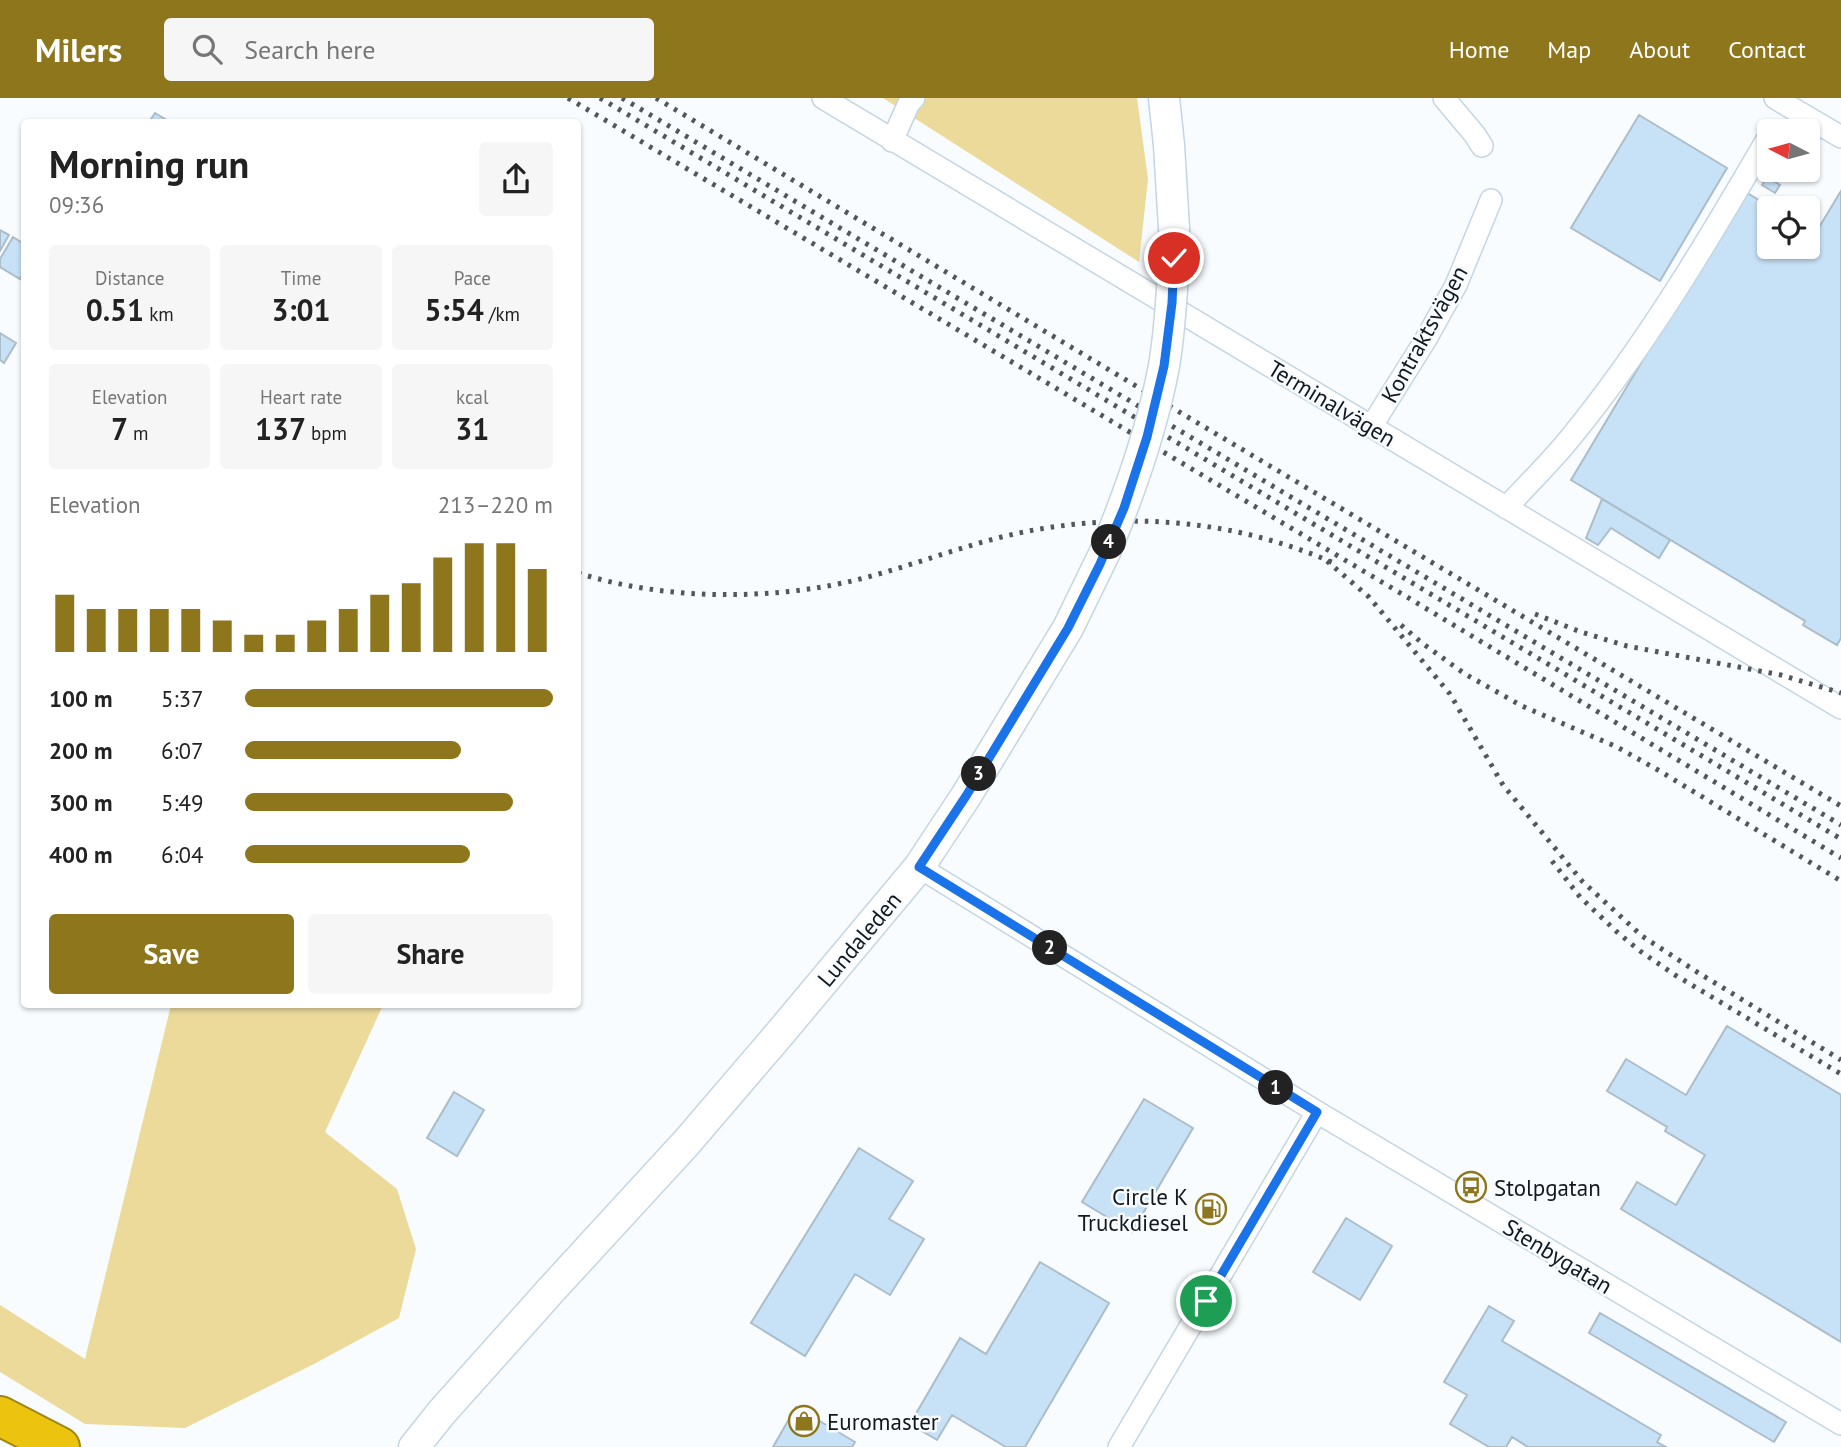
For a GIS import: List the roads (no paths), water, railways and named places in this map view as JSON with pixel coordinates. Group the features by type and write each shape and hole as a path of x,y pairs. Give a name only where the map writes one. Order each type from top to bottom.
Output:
{"highway":[{"path":"0,1416 60,1447"},
{"path":"0,1428 34,1447"}],"main road":[{"name":"Lundaleden","path":"414,1447 552,1289 687,1142 919,867 966,796 1068,628 1124,508 1143,449 1164,366 1172,303 1175,245 1164,98"},
{"name":"Lundaleden","path":"428,1447 442,1412"}],"street":[{"name":"Terminalvägen","path":"822,98 1841,708"},
{"path":"891,141 914,98"},
{"path":"1444,98 1482,146"},
{"path":"1775,119 1781,102 1841,137"},
{"path":"1507,508 1570,439 1625,366 1671,298 1757,155"},
{"name":"Kontraktsvägen","path":"1371,427 1456,285 1491,200"},
{"name":"Stenbygatan","path":"919,867 1317,1112 1841,1424"},
{"path":"1119,1447 1317,1112"}],"railway":[{"path":"568,98 1841,858"},
{"path":"600,98 1841,839"},
{"path":"622,98 1841,825"},
{"path":"656,98 1841,806"},
{"path":"581,574 611,582 680,593 788,592 856,580 1017,533 1116,521 1191,524 1227,530 1264,538 1336,564"},
{"path":"1327,561 1369,597 1450,694 1503,785 1582,881 1642,936 1841,1060"},
{"path":"1535,614 1627,646 1781,675 1841,693"},
{"path":"1401,625 1465,674 1522,706 1617,747 1841,881"},
{"path":"1552,861 1580,897 1640,951 1675,975 1841,1074"}],"place":[{"name":"Stolpgatan","path":"1471,1187"},
{"name":"Circle K Truckdiesel","path":"1211,1209"},
{"name":"Euromaster","path":"804,1421"}]}
